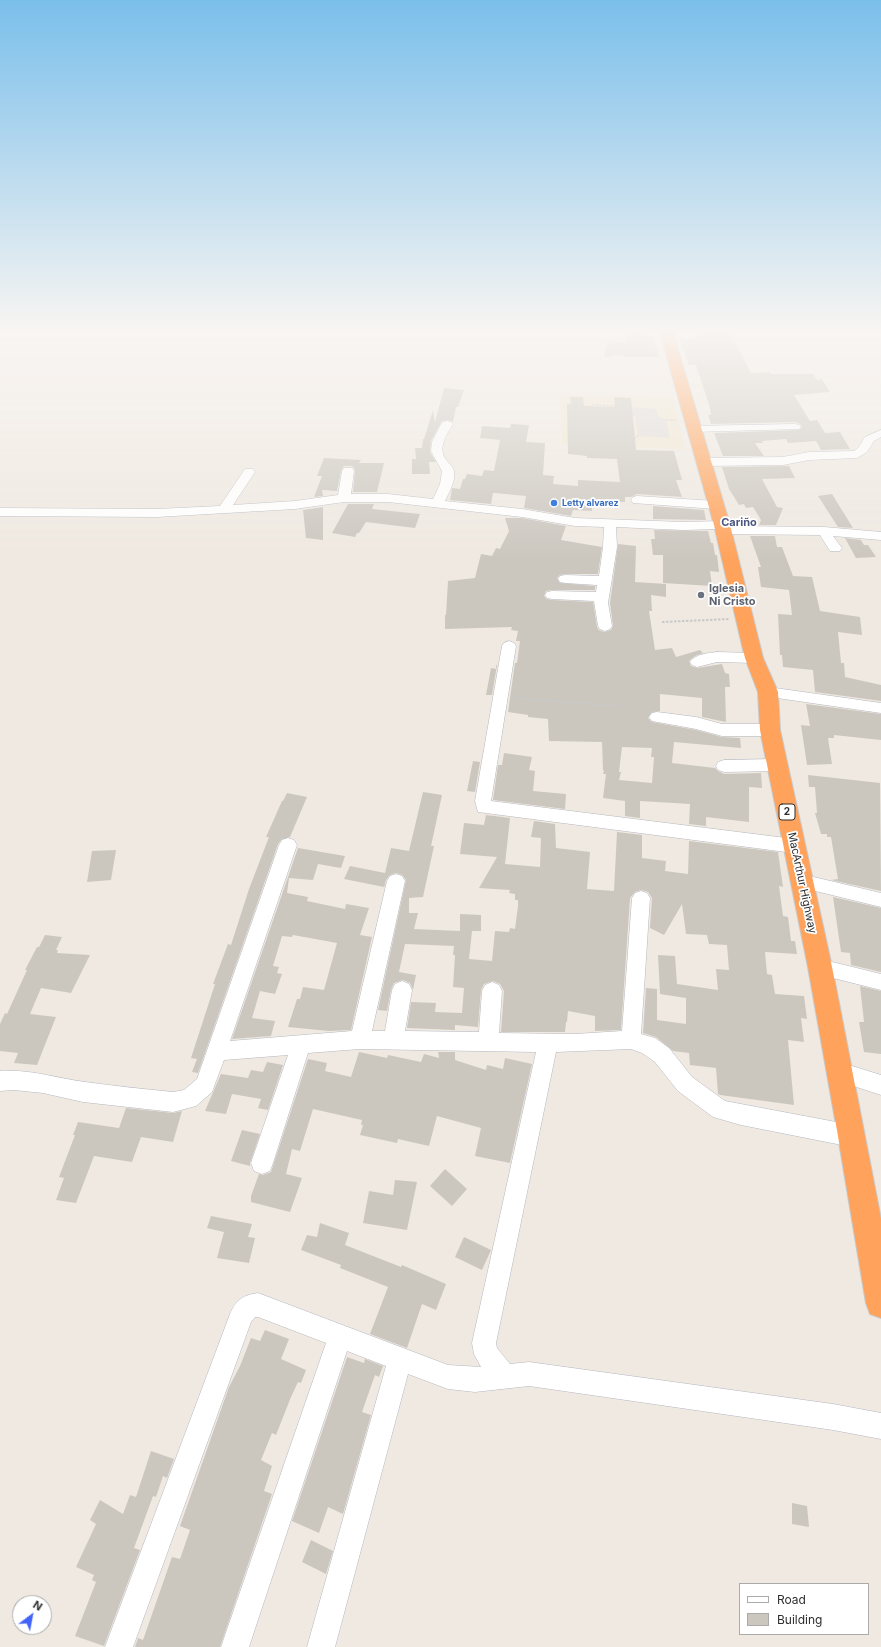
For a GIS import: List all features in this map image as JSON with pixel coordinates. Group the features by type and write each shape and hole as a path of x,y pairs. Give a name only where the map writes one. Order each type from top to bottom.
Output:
{"highway":[{"name":"MacArthur Highway","path":"687,406 720,520 754,658 768,692 770,730 820,967 852,1136 881,1303"}],"street":[{"path":"436,504 448,474 447,469 435,448 436,442 447,424"},
{"path":"693,429 795,427"},
{"path":"703,462 768,462 809,456 857,454 862,450 869,439 881,433"},
{"path":"344,498 348,471"},
{"path":"224,509 249,472"},
{"path":"0,512 157,513 295,505 344,498 388,498 522,513 575,522 683,526 720,520"},
{"path":"637,500 720,520 881,536"},
{"path":"605,626 601,603 610,547 610,524"},
{"path":"824,531 835,548"},
{"path":"565,579 605,581"},
{"path":"552,595 602,597"},
{"path":"509,646 482,801 484,806 794,846"},
{"path":"697,662 704,658 714,656 754,658"},
{"path":"768,692 881,708"},
{"path":"657,717 696,723 722,730 770,730"},
{"path":"724,766 777,765"},
{"path":"0,1081 14,1080 43,1083 83,1092 173,1102 189,1099 204,1085 288,845"},
{"path":"360,1040 396,881"},
{"path":"801,881 881,900"},
{"path":"631,1040 641,898"},
{"path":"820,967 881,982"},
{"path":"393,1040 402,990"},
{"path":"488,1042 492,991"},
{"path":"216,1051 360,1040 548,1043 631,1040 648,1046 662,1055 685,1084 720,1110 852,1136"},
{"path":"505,1377 486,1354 484,1343 548,1043"},
{"path":"262,1163 301,1045"},
{"path":"839,1072 881,1085"},
{"path":"119,1647 242,1314 249,1306 258,1305 448,1377 475,1380 529,1374 833,1417 881,1426"},
{"path":"235,1647 340,1337"},
{"path":"321,1647 400,1360"}],"path":[{"path":"592,406 592,434 600,437 634,438 638,436"},
{"path":"662,622 744,619"},
{"path":"501,697 617,706"}],"shaded area":[{"path":"560,406 675,406 685,449 562,444"},
{"path":"619,406 656,409 659,417 666,419 670,438 638,436 635,416 620,415"}],"building":[{"path":"439,406 458,406 456,407 453,422 447,420 442,421 431,441 430,452 436,462 429,462 430,474 412,474 412,459 416,459 415,448 422,448 423,439 433,410 435,422"},
{"path":"567,406 632,406 636,450 674,451 682,480 676,480 682,497 637,494 631,497 625,497 625,502 592,501 592,511 573,510 571,516 524,508 526,496 493,493 491,504 450,500 452,488 460,489 463,479 465,479 467,474 482,476 484,470 494,471 500,440 480,438 482,426 510,428 511,424 529,425 526,442 545,443 543,475 554,476 553,484 578,486 578,480 620,482 617,459 587,458 587,456 568,454"},
{"path":"709,406 801,406 810,421 817,420 825,433 840,432 850,449 821,450 816,441 788,443 786,439 755,443 764,456 723,456 714,433 799,430 802,427 800,424 795,422 711,424 708,415 711,415"},
{"path":"324,458 361,460 359,463 384,463 377,492 353,492 355,470 352,466 344,466 341,471 337,491 322,490 323,496 314,497 322,476 317,476"},
{"path":"789,466 795,478 762,479 777,507 783,508 776,525 759,525 761,520 753,507 746,508 744,504 739,505 729,489 722,467"},
{"path":"832,494 853,528 838,527 818,496"},
{"path":"348,504 374,504 372,509 420,514 415,528 366,522 355,537 332,533"},
{"path":"653,506 704,510 706,520 653,519"},
{"path":"323,507 323,540 306,538 303,510"},
{"path":"505,518 522,518 566,526 561,540 602,547 598,574 565,574 560,575 557,578 560,583 595,586 595,590 552,590 546,591 544,596 547,599 552,600 593,602 597,627 599,630 604,632 611,630 613,626 610,603 618,544 636,546 635,582 666,584 666,597 651,595 652,611 649,611 655,650 672,648 676,657 700,650 703,653 695,656 689,661 691,666 697,668 722,664 725,673 729,674 730,687 725,687 726,722 702,717 702,698 660,694 660,711 652,712 648,718 652,722 696,730 722,737 740,738 741,748 674,742 672,763 715,768 724,774 761,773 762,788 749,787 749,822 706,817 706,826 689,824 690,804 640,801 640,818 625,816 625,801 603,798 606,774 603,774 602,742 549,741 548,719 528,717 528,715 508,712 515,663 517,663 520,641 516,641 518,631 511,630 512,627 445,629 445,615 448,581 475,578 481,554 492,556 496,548 500,549 509,531","holes":["622,747 652,748 651,757 654,757 652,783 619,780 621,772 619,772"]},
{"path":"654,530 708,531 711,543 713,543 715,555 717,555 719,572 710,571 712,586 663,583 663,555 653,555 651,539 655,539"},
{"path":"750,536 775,536 777,547 782,547 793,576 812,577 820,611 860,617 862,635 838,632 841,663 844,663 845,677 881,685 881,701 815,692 813,670 783,667 782,655 780,655 778,614 792,615 789,590 761,587 758,567 761,567"},
{"path":"845,538 861,540 864,545 868,545 876,557 856,558"},
{"path":"497,665 492,695 486,695 491,668 496,669"},
{"path":"806,704 881,714 881,740 834,735 834,738 828,738 832,764 807,765 801,725 810,726"},
{"path":"504,753 532,757 529,770 535,771 533,791 566,794 565,809 493,800 498,765 502,765"},
{"path":"473,761 480,762 475,792 467,791"},
{"path":"808,775 880,783 881,891 831,880 838,879 831,837 827,837 827,834 821,834 815,813 817,813 815,787 809,787"},
{"path":"423,792 442,795 431,846 434,846 423,897 409,898 409,913 418,913 414,929 460,931 460,914 481,915 481,931 472,931 469,959 492,961 495,931 509,932 510,928 515,929 518,906 518,900 515,900 515,894 509,893 510,890 479,888 497,857 460,854 464,823 484,825 486,815 510,818 505,864 540,867 541,838 531,837 534,821 555,824 556,848 590,852 587,889 614,891 617,832 642,835 642,858 666,861 665,871 688,874 689,841 778,852 783,887 779,886 783,916 788,917 791,941 795,941 797,954 765,952 767,974 772,975 775,994 804,996 807,1019 801,1018 804,1042 788,1040 794,1105 720,1095 718,1094 716,1068 690,1065 689,1053 673,1051 656,1037 643,1033 646,988 657,989 657,1020 686,1024 686,998 660,994 658,955 675,956 677,984 718,990 716,969 729,970 727,945 709,944 707,935 686,934 682,904 664,935 650,928 652,898 648,892 641,890 635,892 630,898 621,1030 595,1031 595,1016 568,1011 565,1032 501,1032 504,991 500,984 493,981 484,984 481,990 478,1027 455,1025 455,1030 407,1028 411,1002 436,1003 435,1012 462,1013 464,988 453,987 455,955 453,955 454,946 405,944 399,972 416,975 413,990 410,983 403,980 394,983 391,990 387,1011 378,1010 406,880 402,875 396,873 390,875 386,880 384,888 344,879 350,866 385,873 391,848 409,851"},
{"path":"287,793 307,797 290,837 282,839 278,844 198,1073 192,1072 197,1059 191,1058 215,984 213,984 228,944 231,945 249,889 269,837 266,837"},
{"path":"298,848 345,856 341,868 318,864 313,880 289,878 287,893 308,897 307,901 345,909 346,904 369,908 360,935 372,937 351,1030 329,1031 288,1027 297,999 300,999 303,987 324,990 337,943 293,935 292,937 282,936 273,966 279,967 277,973 282,974 275,994 260,991 252,1018 275,1021 271,1036 232,1039"},
{"path":"116,850 111,880 87,882 92,851"},
{"path":"833,897 881,908 881,972 851,965 850,953 841,952"},
{"path":"45,935 62,937 56,950 58,950 57,953 90,955 71,993 41,988 30,1014 56,1017 37,1065 14,1063 18,1053 0,1051 0,1024 5,1013 7,1014 27,970 25,970"},
{"path":"860,986 881,991 881,1054 864,1052 859,1022 864,1022"},
{"path":"359,1052 387,1058 388,1055 421,1062 424,1054 439,1058 438,1052 455,1052 455,1060 486,1070 487,1065 503,1069 505,1058 532,1064 510,1163 475,1156 481,1128 437,1116 429,1146 398,1139 397,1143 360,1135 363,1125 361,1125 362,1120 313,1109 300,1151 292,1149 286,1174 302,1178 290,1212 251,1202 251,1196 259,1174 263,1175 271,1172 308,1059 327,1063 325,1071 351,1077"},
{"path":"267,1062 283,1065 268,1110 258,1108 261,1099 232,1094 226,1114 205,1111 221,1074 248,1078 251,1070 263,1072"},
{"path":"126,1108 173,1113 182,1111 173,1142 141,1137 132,1162 94,1156 76,1203 56,1200 64,1178 59,1177 75,1135 73,1135 78,1122 119,1128"},
{"path":"242,1130 260,1134 250,1166 231,1161"},
{"path":"445,1169 467,1189 452,1206 430,1186"},
{"path":"395,1180 417,1182 407,1230 363,1223 369,1191 393,1195"},
{"path":"211,1216 252,1224 248,1237 255,1238 249,1263 217,1258 224,1232 207,1228"},
{"path":"320,1223 349,1233 345,1245 401,1267 402,1265 446,1284 436,1310 422,1304 407,1348 370,1334 388,1287 340,1268 341,1265 301,1250 307,1235 317,1237"},
{"path":"464,1237 491,1250 482,1270 455,1257"},
{"path":"265,1330 289,1339 281,1359 306,1370 301,1383 298,1382 291,1397 276,1435 272,1433 261,1460 272,1466 264,1491 272,1494 220,1647 135,1647 138,1638 143,1640 172,1557 180,1559 190,1530 180,1526 229,1387 240,1366 251,1338 260,1341"},
{"path":"347,1357 364,1363 365,1359 383,1366 379,1377 375,1375 362,1412 371,1415 343,1514 328,1507 319,1533 292,1521"},
{"path":"151,1451 174,1459 167,1478 163,1476 156,1497 153,1496 134,1548 140,1550 104,1646 75,1636 96,1582 92,1580 94,1575 76,1567 96,1524 90,1520 100,1500 123,1514 130,1495 136,1497"},
{"path":"792,1503 807,1506 809,1527 792,1524"},
{"path":"311,1540 333,1551 326,1574 302,1562"}],"place":[{"name":"Letty alvarez","path":"554,503"},
{"name":"Iglesia Ni Cristo","path":"701,595"}],"district":[{"name":"Cariño","path":"739,523"}]}
